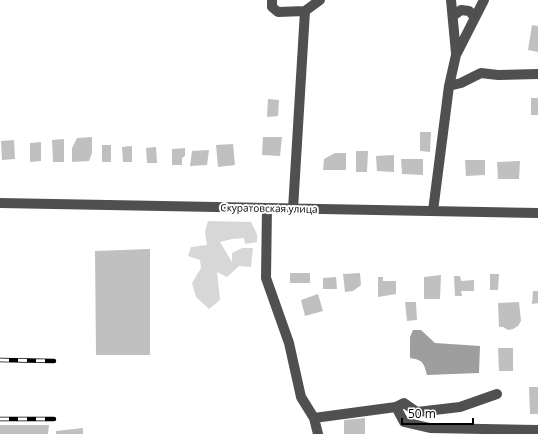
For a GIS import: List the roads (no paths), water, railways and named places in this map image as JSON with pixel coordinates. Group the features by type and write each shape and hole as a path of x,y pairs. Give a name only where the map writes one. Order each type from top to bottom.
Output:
{"street":[{"path":"272,0 272,7 278,12 305,11 320,0"},
{"path":"451,0 456,55"},
{"path":"433,211 449,86 456,55 484,0"},
{"path":"453,16 461,10 469,11 474,17"},
{"path":"293,209 305,11"},
{"path":"449,86 461,83 481,73 498,75 538,74"},
{"name":"Скуратовская улица","path":"0,204 538,213"},
{"path":"267,208 266,278 289,343 301,397 314,418 318,434"},
{"path":"314,418 396,407 404,403 417,412 460,407 497,394"},
{"path":"396,407 404,422 430,428 538,430"}],"railway":[{"path":"0,360 54,361"},
{"path":"0,419 54,419"}]}
